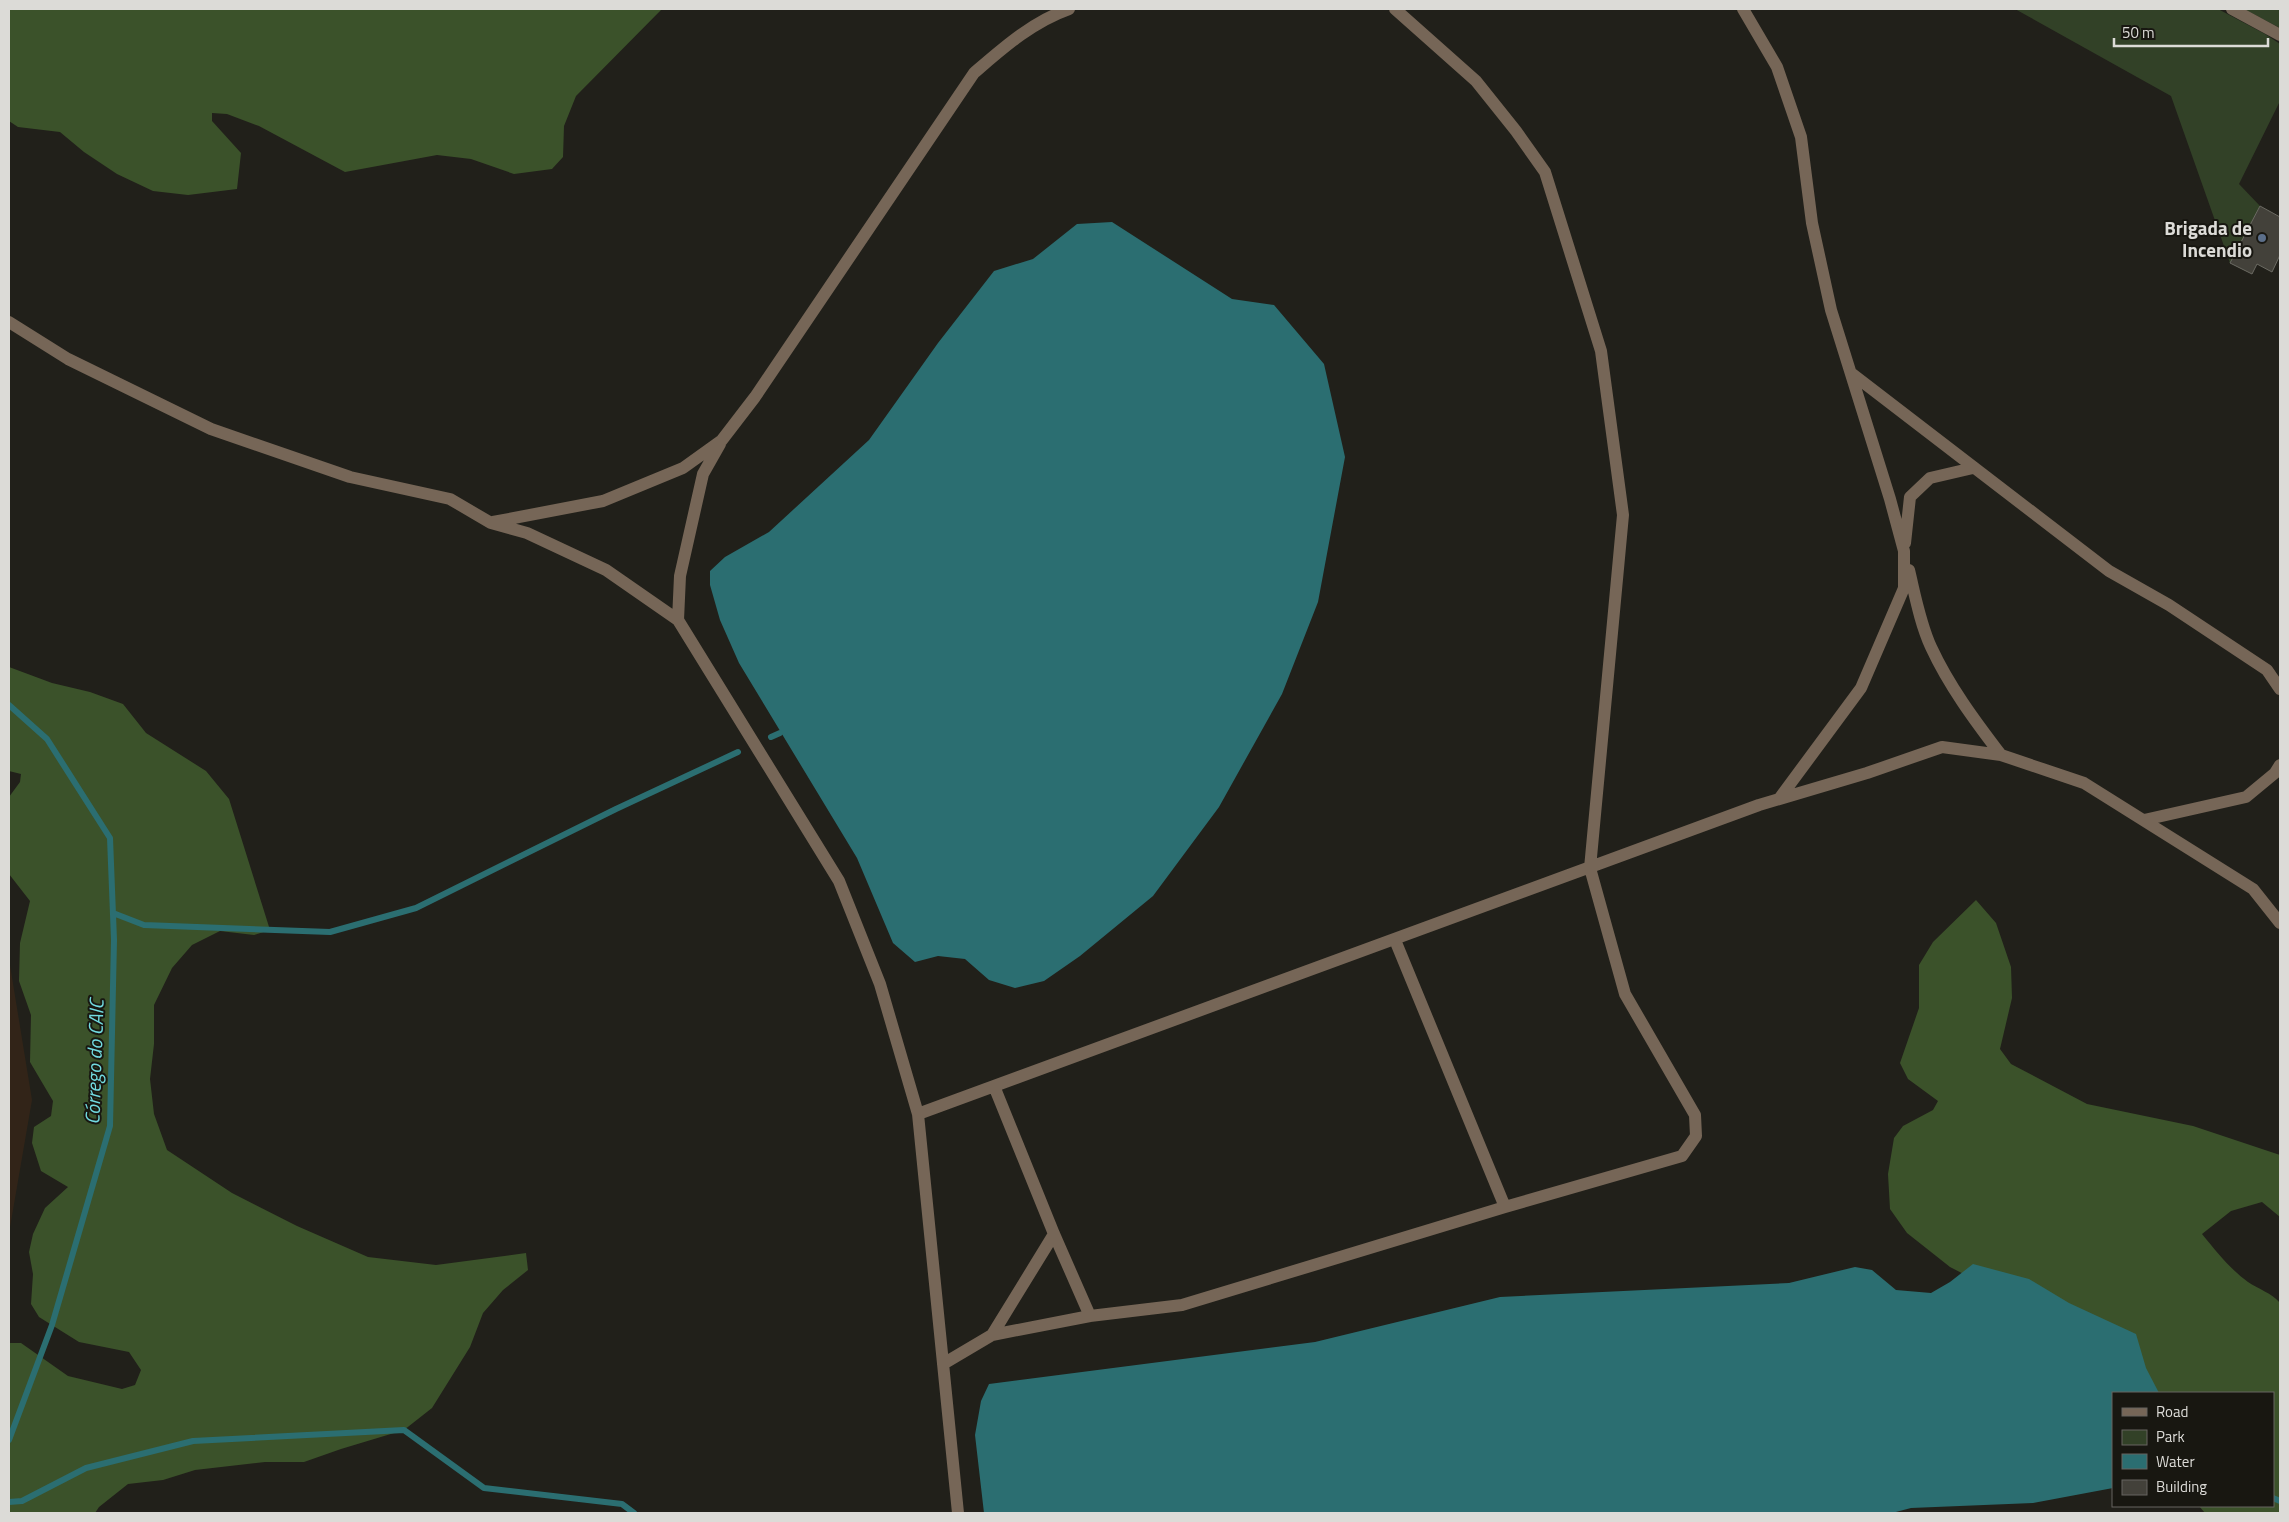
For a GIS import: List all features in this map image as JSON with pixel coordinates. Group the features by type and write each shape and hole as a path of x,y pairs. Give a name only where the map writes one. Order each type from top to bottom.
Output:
{"street":[{"path":"678,620 680,576 703,474 722,440 755,397 974,73 1003,47 1039,22 1069,9"},
{"path":"943,1364 992,1335 1090,1316 1182,1305 1505,1207 1682,1156 1696,1136 1695,1114 1625,994 1590,868 1623,515 1601,351 1545,172 1516,131 1476,81 1435,47 1400,11 1394,9"},
{"path":"1743,9 1777,67 1801,137 1812,223 1831,310 1890,499 1918,609 1931,646 1969,714 2001,756"},
{"path":"2232,9 2280,35"},
{"path":"9,322 68,359 211,429 350,477 450,499 491,523 527,533 606,570 678,620 838,881 880,984 918,1114 958,1513"},
{"path":"1851,373 2109,571 2169,605 2267,670 2280,689"},
{"path":"491,523 603,501 683,468 722,440"},
{"path":"1779,799 1860,688 1904,588 1904,551 1910,497 1930,478 1973,468"},
{"path":"918,1114 1779,799 1868,773 1942,747 2001,756 2084,783 2252,889 2280,923"},
{"path":"2144,820 2246,797 2275,774 2280,765"},
{"path":"1395,940 1505,1207"},
{"path":"994,1086 1054,1234 1090,1316"},
{"path":"992,1335 1054,1234"}],"shaded area":[{"path":"9,959 32,1100 9,1233"}],"green space":[{"path":"9,9 662,9 576,96 564,126 563,157 552,169 514,174 471,159 437,155 345,172 259,126 227,114 212,113 212,121 241,153 237,189 188,195 153,191 117,174 84,152 60,132 18,127 9,121"},
{"path":"2015,9 2218,9 2280,44 2280,101 2239,184 2260,206 2230,263 2171,96"},
{"path":"2244,9 2280,9 2280,28"},
{"path":"9,667 52,683 90,692 123,704 146,733 206,771 229,799 270,930 254,935 220,931 192,945 172,968 154,1005 154,1044 150,1079 154,1114 167,1150 232,1193 297,1226 368,1257 436,1265 526,1253 528,1270 503,1290 483,1313 470,1347 432,1408 404,1430 304,1462 265,1462 195,1470 163,1480 128,1484 99,1507 95,1513 9,1513 9,1343 21,1343 68,1376 122,1389 135,1385 141,1370 129,1352 79,1342 39,1317 31,1304 33,1274 29,1252 33,1234 45,1208 68,1187 41,1171 32,1143 34,1127 51,1116 53,1101 30,1062 31,1015 19,981 20,943 30,901 9,874 9,797 20,782 21,774 9,771"},
{"path":"1976,900 1996,923 2011,967 2012,998 2000,1049 2011,1064 2087,1104 2193,1126 2280,1155 2280,1217 2262,1202 2231,1211 2202,1234 2235,1271 2280,1303 2280,1513 2205,1513 2200,1507 2274,1507 2274,1392 2149,1392 2024,1305 1950,1267 1907,1233 1890,1209 1888,1174 1894,1138 1903,1126 1933,1110 1938,1101 1908,1079 1900,1063 1919,1008 1919,965 1933,942"}],"water":[{"path":"1112,222 1232,299 1274,305 1324,364 1345,457 1318,602 1282,694 1219,807 1153,896 1080,956 1044,981 1015,988 989,980 965,959 938,956 915,962 893,943 857,858 739,663 720,620 710,585 710,571 725,557 769,532 869,440 938,343 994,271 1033,259 1077,224"},
{"path":"1973,1264 2029,1279 2069,1303 2136,1334 2146,1368 2158,1392 2112,1392 2112,1488 2033,1503 1911,1508 1892,1513 984,1513 975,1435 981,1401 989,1384 1315,1342 1500,1297 1789,1283 1855,1267 1872,1270 1896,1290 1931,1293 1950,1282"}],"building":[{"name":"Brigada de Incendio","path":"2260,206 2280,217 2280,255 2272,272 2257,264 2252,274 2230,263"}],"waterway":[{"name":"Córrego do CAIC","path":"9,705 47,739 110,838 114,940 110,1126 52,1325 9,1440"},
{"path":"771,737 780,733"},
{"path":"113,913 144,925 330,932 416,908 616,809 738,752"},
{"path":"9,1502 22,1501 86,1468 193,1441 404,1430 484,1488 622,1504 634,1513"},
{"path":"2274,1498 2280,1501"}],"place":[{"name":"Brigada de Incendio","path":"2262,238"}]}
